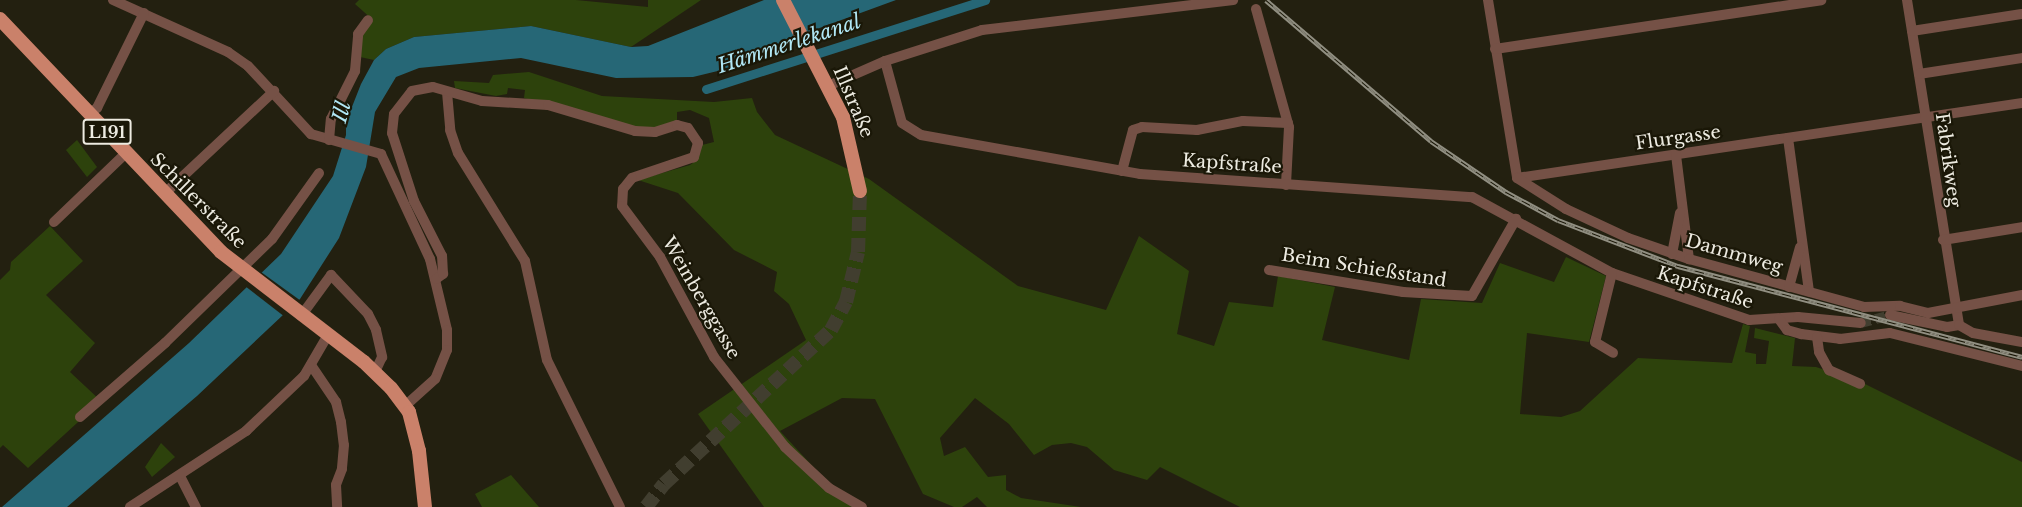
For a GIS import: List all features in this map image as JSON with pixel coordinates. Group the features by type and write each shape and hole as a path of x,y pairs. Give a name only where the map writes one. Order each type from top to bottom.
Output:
{"main road":[{"name":"Illstraße","path":"783,0 828,86 848,131 860,191"},
{"name":"Schillerstraße","path":"0,19 164,194 247,274"},
{"name":"L191","path":"247,274 375,372 405,406 419,451 425,507"}],"street":[{"path":"113,0 228,52 274,91 307,131 329,140 342,141 378,152 419,231 436,279 447,350 430,387 405,406"},
{"path":"828,86 885,61 1002,26 1136,14 1233,0"},
{"path":"1488,0 1517,178"},
{"path":"1495,49 1821,0"},
{"name":"Fabrikweg","path":"1907,0 1943,240 1959,325"},
{"path":"1256,9 1288,123 1286,184"},
{"path":"90,113 97,108 144,13"},
{"path":"1912,31 2022,14"},
{"path":"329,140 331,119 355,71 358,33 368,20"},
{"path":"1919,74 2022,58"},
{"name":"Kapfstraße","path":"885,61 899,116 911,131 1122,171 1472,197 1612,273 1749,320 1779,319 1861,323"},
{"path":"436,279 443,274 442,256 404,176 392,124 399,106 412,92 424,87 447,92 450,130 458,153 525,261 547,360 620,507"},
{"path":"164,194 274,91"},
{"name":"Weinberggasse","path":"447,92 482,101 548,105 635,131 683,126 692,130 697,141 697,152 688,162 627,182 622,206 660,257 714,357 785,447 829,488 862,507"},
{"name":"Flurgasse","path":"1517,178 2022,103"},
{"path":"1122,171 1133,130 1142,127 1197,130 1243,121 1288,123"},
{"path":"1788,138 1809,292"},
{"path":"54,222 126,153"},
{"path":"1676,155 1689,259"},
{"path":"80,417 247,274 319,173"},
{"name":"Dammweg","path":"1517,178 1598,225 1672,254 1864,307 1900,306 1928,313 2022,295"},
{"path":"1672,254 1682,203"},
{"name":"Beim Schießstand","path":"1269,270 1403,292 1472,297 1516,219"},
{"path":"1943,240 2022,227"},
{"path":"1789,287 1802,240"},
{"path":"1612,273 1595,342 1613,353"},
{"path":"297,313 331,275 368,314 376,330 382,357 375,372"},
{"path":"1890,315 1947,327 1959,325 1973,333 2022,342"},
{"path":"1779,319 1787,330 1817,337 1840,339 1890,333 2022,366"},
{"path":"130,507 246,431 297,383 311,365 328,335"},
{"path":"1817,337 1819,352 1829,370 1860,384"},
{"path":"311,365 336,402 343,431 342,469 336,485 337,507"},
{"path":"180,476 196,507"}],"green space":[{"path":"359,0 576,0 648,7 648,0 701,0 631,47 531,26 414,37 386,49 374,60 360,57 361,37 373,20 355,4"},
{"path":"529,72 602,96 714,102 752,98 757,112 775,135 869,179 1018,286 1106,310 1139,236 1189,271 1177,334 1214,346 1229,302 1273,307 1278,276 1335,287 1322,340 1409,360 1421,299 1482,303 1500,263 1554,282 1566,257 1606,276 1589,342 1527,333 1520,414 1561,417 1580,411 1638,358 1732,363 1743,324 1750,326 1745,352 1756,354 1756,364 1766,364 1769,341 1754,338 1755,328 1795,338 1792,366 1816,367 1859,381 2022,462 2022,507 1240,507 1160,467 1147,480 1114,470 1087,447 1071,443 1052,445 1034,455 1009,424 975,398 940,438 944,456 965,447 988,477 1006,475 1006,490 1021,498 1081,507 987,507 977,497 962,507 954,507 923,494 875,399 842,398 780,431 831,486 865,507 764,507 698,414 806,340 789,304 774,291 777,272 734,250 678,193 638,180 690,165 698,159 702,145 714,142 709,118 690,110 677,112 677,121 654,128 635,127 524,98 525,90 508,88 507,94 496,96 455,88 454,81 489,83 493,75"},
{"path":"77,140 97,167 87,177 66,150"},
{"path":"50,226 83,261 46,295 95,343 70,372 101,401 28,468 3,445 0,448 0,280 10,270 11,262"},
{"path":"161,443 175,457 152,477 145,467"},
{"path":"511,475 539,507 482,507 475,494"}],"water":[{"path":"764,0 896,0 784,41 730,68 693,77 616,78 521,58 419,68 396,77 375,112 366,167 339,238 300,299 197,396 67,507 2,507 189,343 281,254 333,176 346,135 346,122 361,84 374,60 386,49 414,37 531,26 631,47 648,46"}],"pier":[{"path":"261,272 301,301 285,317 245,286"}],"waterway":[{"name":"Hämmerlekanal","path":"706,89 985,0"}],"tunnel":[{"path":"646,507 664,484 831,330 846,302 858,252 860,191"},
{"path":"1861,323 1890,315"}],"railway":[{"path":"1266,0 1431,141 1506,192 1558,220 1678,266 2022,357"}],"water label":[{"name":"Ill","path":"342,112"}]}
